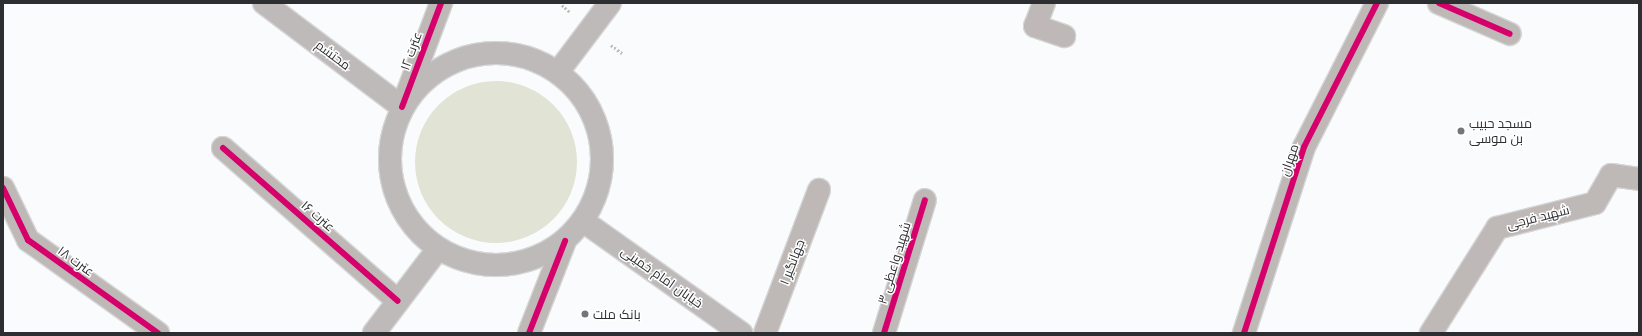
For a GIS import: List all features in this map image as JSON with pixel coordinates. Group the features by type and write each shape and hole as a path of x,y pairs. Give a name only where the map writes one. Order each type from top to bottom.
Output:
{"main road":[{"name":"محتشم","path":"264,3 402,107"},
{"path":"558,72 610,3"},
{"path":"490,52 526,56 558,72 582,96 597,125 603,158 598,191 583,221 565,241 542,256 516,265 489,266 462,261 438,249 413,228 397,200 389,169 391,137 402,107 424,79 455,60 490,52"},
{"name":"خیابان امام خمینی","path":"583,221 741,333"},
{"path":"374,333 438,249"}],"street":[{"name":"عترت ۱۲","path":"402,107 440,3"},
{"path":"1044,3 1035,26 1064,36"},
{"name":"مهران","path":"1244,333 1304,147 1377,3"},
{"path":"1439,3 1510,34"},
{"name":"عترت ۱۶","path":"224,148 398,301"},
{"name":"شهید فرجی","path":"1431,333 1497,228 1595,202 1611,175 1639,179"},
{"name":"عترت ۱۸","path":"3,188 28,240 158,333"},
{"name":"جهانگیر ۱","path":"765,333 819,190"},
{"name":"شهید واعظی ۳","path":"884,333 925,200"},
{"path":"529,333 565,241"}],"green space":[{"path":"488,81 504,81 527,87 547,99 559,111 574,138 577,162 576,178 571,193 559,213 547,225 520,240 504,243 488,243 465,237 445,225 433,213 418,186 415,170 415,154 421,131 433,111 445,99 472,84"}],"cycle path":[{"path":"402,107 441,3"},
{"path":"1244,333 1304,147 1377,3"},
{"path":"1439,3 1510,34"},
{"path":"223,148 398,301"},
{"path":"3,188 28,240 158,333"},
{"path":"884,333 925,200"},
{"path":"529,333 565,241"}],"place":[{"name":"مسجد حبیب بن موسی","path":"1461,131"},
{"name":"بانک ملت","path":"585,314"}]}
